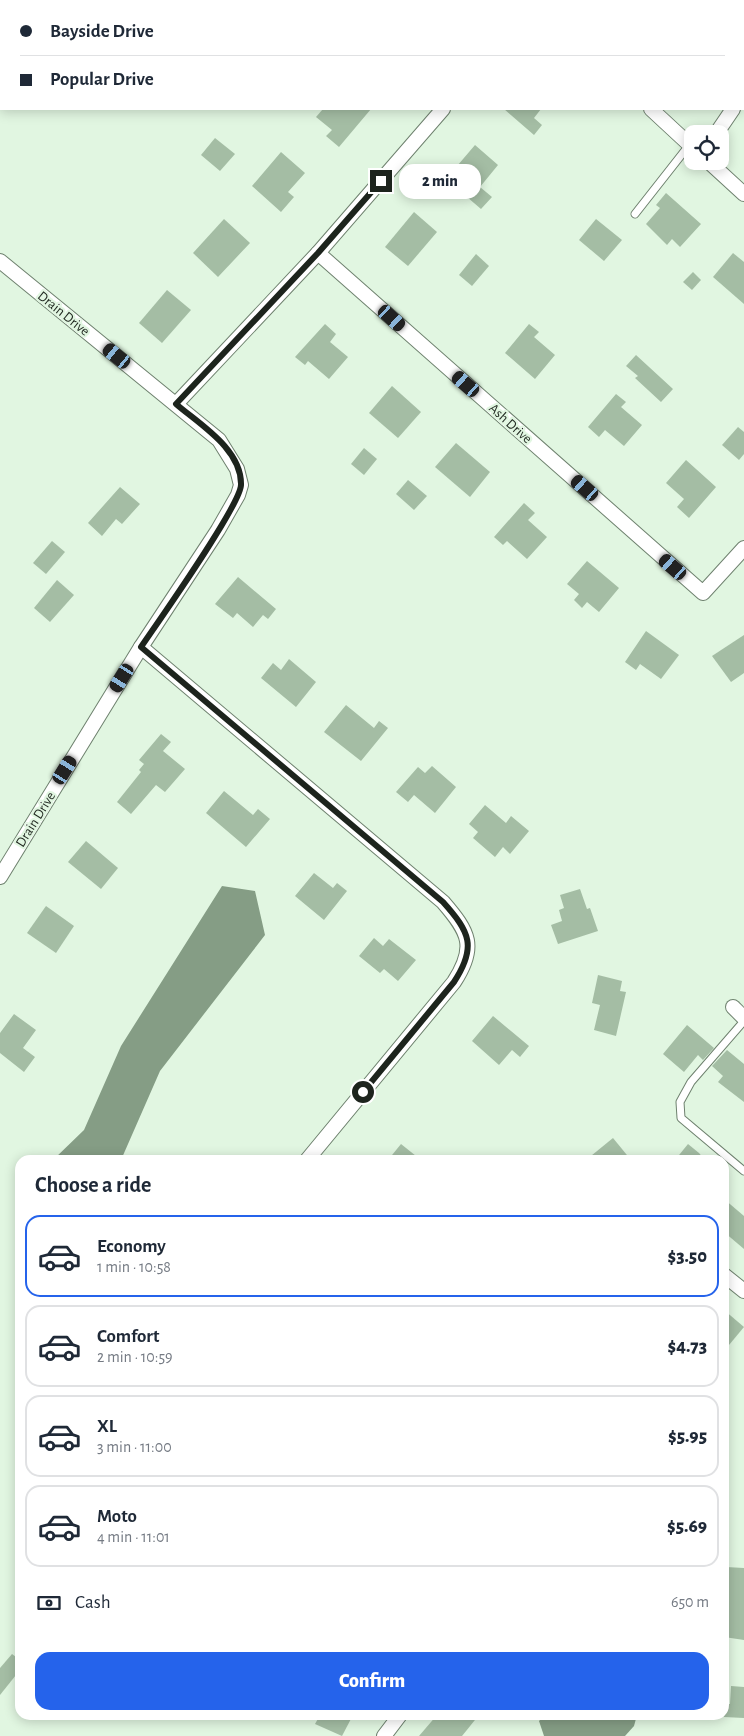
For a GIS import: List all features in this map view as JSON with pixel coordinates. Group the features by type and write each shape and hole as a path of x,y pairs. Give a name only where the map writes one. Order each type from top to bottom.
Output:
{"street":[{"path":"176,404 318,253 442,110"},
{"path":"652,110 684,140"},
{"path":"722,125 732,110"},
{"path":"718,170 744,194"},
{"name":"Ash Drive","path":"318,253 703,593 744,548"},
{"name":"Drain Drive","path":"0,261 219,440 237,469 241,485 238,495 218,530 141,647 0,877"},
{"path":"141,647 443,902 461,922 468,943 466,965 311,1155"},
{"path":"733,1007 744,1020"},
{"path":"729,1279 744,1290"},
{"path":"384,1736 396,1720"}],"lane":[{"path":"635,214 684,154"},
{"path":"724,1155 681,1118 680,1102 691,1082 744,1020"},
{"path":"729,1159 744,1172"}],"shaded area":[{"path":"222,886 255,891 265,935 160,1071 123,1155 58,1155 84,1130 121,1046"},
{"path":"636,1720 634,1726 625,1736 544,1736 539,1721"}],"building":[{"path":"322,110 370,110 339,147 326,136 332,130 316,117"},
{"path":"505,110 540,110 534,118 542,125 534,135"},
{"path":"215,138 235,154 220,171 201,155"},
{"path":"475,145 498,165 480,187 492,197 481,209 446,179"},
{"path":"281,152 305,173 288,192 294,197 281,212 252,186"},
{"path":"666,193 701,224 680,247 672,239 667,245 646,224 660,208 656,205"},
{"path":"414,212 437,232 408,266 385,247"},
{"path":"224,219 250,243 218,277 193,253"},
{"path":"596,219 622,240 604,261 579,240"},
{"path":"733,253 744,262 744,304 713,277"},
{"path":"476,254 489,266 472,286 459,275"},
{"path":"693,272 701,280 692,290 683,282"},
{"path":"167,290 191,310 162,343 139,323"},
{"path":"325,324 336,334 330,342 348,357 329,379 308,361 305,365 295,357"},
{"path":"529,324 539,332 534,337 555,355 535,379 505,353"},
{"path":"636,355 673,389 661,402 635,378 638,376 626,366"},
{"path":"392,386 421,412 398,438 369,413"},
{"path":"616,394 626,402 621,407 642,425 624,446 605,430 599,437 588,427"},
{"path":"738,427 744,432 744,454 739,460 722,445"},
{"path":"456,443 490,472 470,497 435,467"},
{"path":"364,448 377,459 364,475 351,464"},
{"path":"686,460 716,487 689,518 677,507 684,499 666,483"},
{"path":"408,480 427,496 414,510 396,494"},
{"path":"120,487 140,504 122,524 116,519 102,536 88,523"},
{"path":"524,503 535,513 528,520 547,537 527,559 507,541 503,545 494,537"},
{"path":"52,541 65,552 46,574 33,563"},
{"path":"587,561 619,588 599,612 587,602 582,608 574,600 579,594 567,584"},
{"path":"238,577 276,609 268,619 263,615 253,627 237,613 233,618 215,604"},
{"path":"57,580 74,595 50,622 34,608"},
{"path":"646,631 679,655 661,679 640,664 636,670 625,662"},
{"path":"744,635 744,673 731,682 712,656"},
{"path":"289,659 316,682 296,707 261,678 273,663 281,670"},
{"path":"346,705 374,728 379,721 388,728 361,761 324,732"},
{"path":"161,734 171,742 163,751 185,769 165,792 156,785 131,814 117,802 141,772 139,770 144,764 139,760"},
{"path":"432,766 456,787 435,813 414,795 408,802 396,792 418,767 425,773"},
{"path":"224,791 253,815 258,809 270,819 246,847 206,813"},
{"path":"485,805 506,823 511,816 529,831 510,854 503,847 495,857 473,838 478,832 469,824"},
{"path":"86,841 118,868 101,889 68,862"},
{"path":"314,873 333,888 337,883 347,891 324,920 295,896"},
{"path":"580,889 587,909 590,908 598,931 558,944 551,925 562,921 559,910 564,908 560,895"},
{"path":"46,906 74,926 56,953 27,933"},
{"path":"374,938 383,946 389,939 416,960 398,981 384,969 380,973 359,956"},
{"path":"598,975 622,981 620,991 626,992 616,1036 594,1030 600,1005 592,1003"},
{"path":"14,1014 36,1030 23,1048 35,1057 24,1072 0,1053 0,1033"},
{"path":"493,1016 529,1046 520,1057 512,1050 499,1065 472,1041"},
{"path":"687,1025 714,1048 703,1060 698,1055 684,1072 663,1054"},
{"path":"727,1050 744,1064 744,1102 718,1082 723,1076 712,1066"},
{"path":"613,1138 627,1155 592,1155"},
{"path":"401,1144 415,1155 392,1155"},
{"path":"688,1144 701,1155 679,1155"},
{"path":"729,1203 744,1216 744,1249 729,1236"},
{"path":"729,1314 744,1327 729,1345"},
{"path":"729,1567 744,1568 744,1640 729,1638"},
{"path":"12,1654 15,1656 15,1676 0,1695 0,1668"},
{"path":"731,1686 744,1687 744,1718 729,1717"},
{"path":"317,1720 350,1720 342,1736 315,1724"},
{"path":"433,1720 475,1720 462,1736 419,1736"}],"route":[{"path":"363,1092 466,965 468,943 461,922 443,902 141,647 218,530 238,495 241,485 237,469 230,454 219,440 176,404 318,253 381,181"}]}
